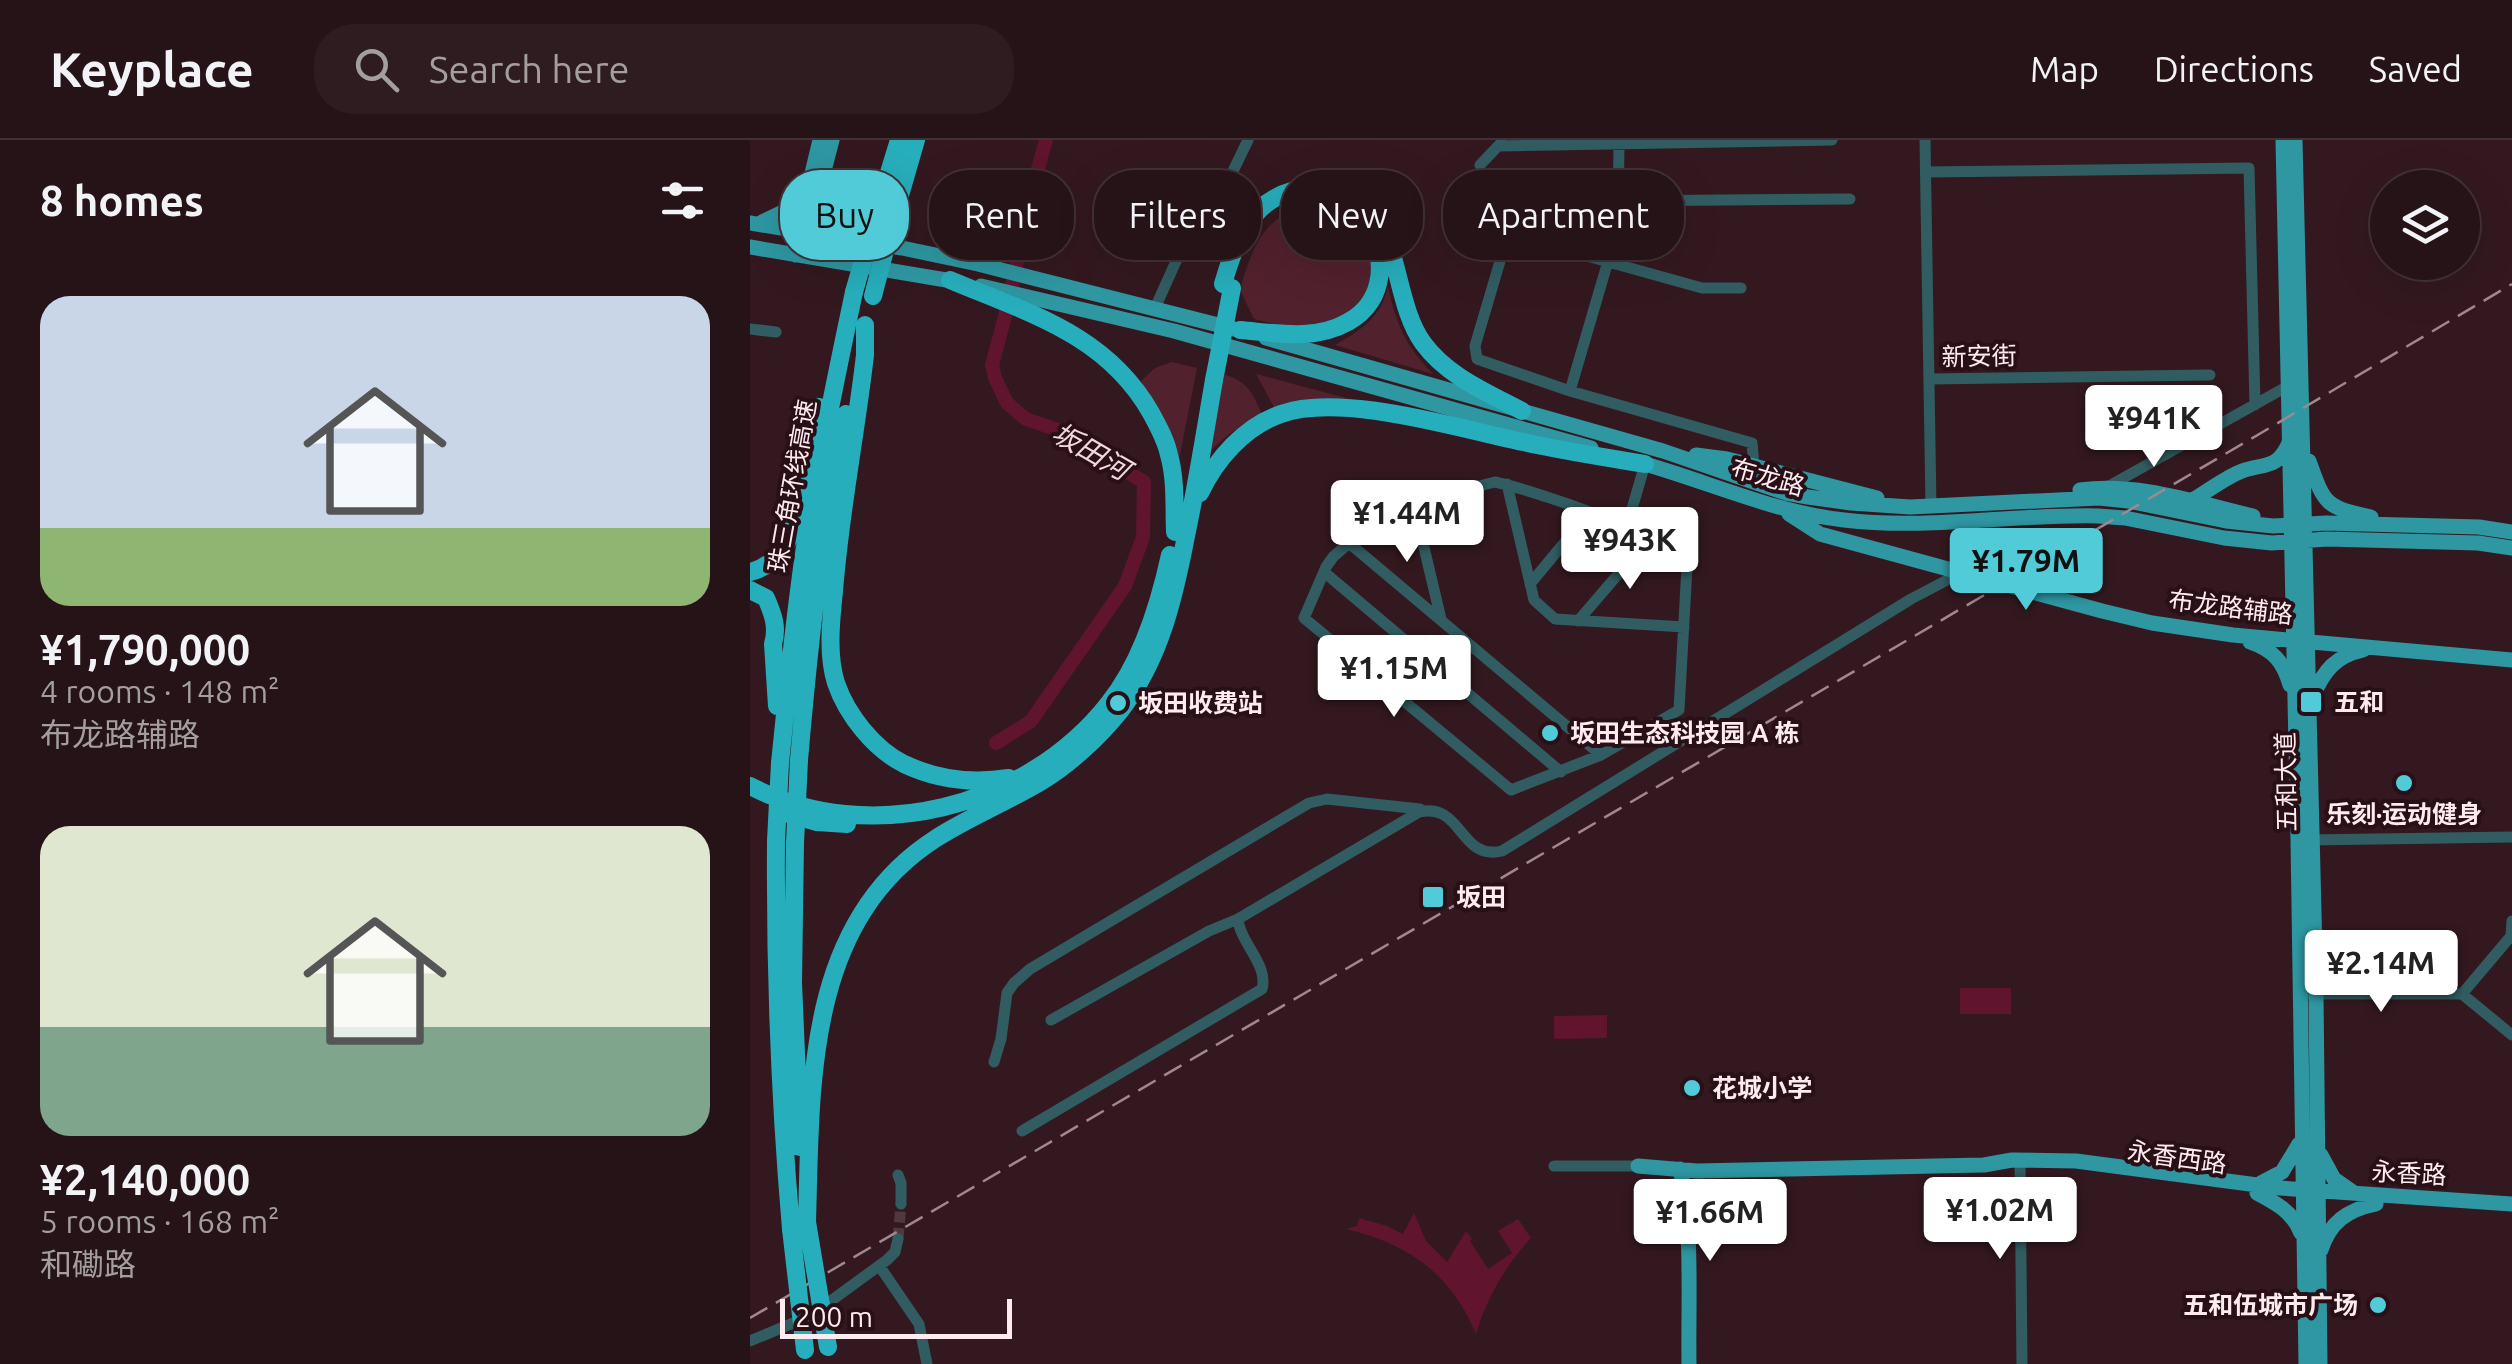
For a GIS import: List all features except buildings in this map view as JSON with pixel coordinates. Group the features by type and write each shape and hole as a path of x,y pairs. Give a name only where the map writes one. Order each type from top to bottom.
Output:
{"highway":[{"path":"894,170 899,140"},
{"path":"904,170 916,140"},
{"path":"750,786 787,802 852,815 888,816 936,810 972,800 1048,762 1111,701 1134,663 1162,591 1241,232 1271,199 1292,190 1329,188 1351,196 1369,210 1382,224 1410,320 1433,356 1452,373 1522,411"},
{"path":"1228,286 1252,236 1266,218 1298,199 1316,197 1354,210 1374,235 1379,251 1382,269 1377,287 1359,315 1346,324 1305,335 1240,330"},
{"path":"750,572 776,560 789,539 804,472 802,457 828,373 864,294 873,260"},
{"path":"950,280 1068,332 1120,370 1161,432 1170,456 1175,532"},
{"name":"珠三角环线高速","path":"790,762 841,436 866,325 864,294"},
{"name":"珠三角环线高速","path":"799,1226 782,1132 775,956 786,842 792,640 827,418 864,294"},
{"path":"866,325 866,355 832,604 836,683 864,731 892,758 910,767 928,775 967,782 1024,775"},
{"path":"807,1359 799,1226 822,1016 842,951 870,899 888,877 936,838 1058,770 1120,711 1147,670 1176,585 1191,511 1209,377"},
{"path":"1191,511 1217,464 1245,434 1273,418 1320,408 1378,411 1550,448 1652,457"},
{"path":"750,590 766,598 776,624 773,654 790,762"},
{"path":"750,799 817,822 854,824 936,820 991,809"},
{"path":"799,1226 830,1355"}],"main road":[{"path":"816,170 820,140"},
{"path":"821,170 832,140"},
{"name":"五和大道","path":"2283,140 2288,386 2296,444"},
{"name":"五和大道","path":"2295,140 2296,444 2312,1134 2306,1364"},
{"path":"754,223 780,212"},
{"path":"754,223 780,227"},
{"path":"750,248 780,253"},
{"name":"布龙路","path":"909,251 1036,278 1240,330 1522,411 1782,509 1846,520 1911,524 2098,516 2272,543 2299,533 2404,525 2512,532"},
{"path":"827,260 950,280"},
{"name":"布龙路","path":"950,280 1174,331 1786,493 1851,504 1910,507 2114,499 2326,539 2478,543 2512,548"},
{"path":"2190,501 2242,471 2276,461 2296,444 2331,505 2404,525"},
{"path":"1652,457 1727,459 1910,507"},
{"path":"2025,501 2109,486 2190,501 2299,533"},
{"name":"布龙路辅路","path":"1782,509 1820,534 2127,618 2232,635 2512,660"},
{"path":"2232,635 2275,655 2302,704 2333,663 2350,653 2374,647"},
{"path":"2312,1134 2334,1179 2370,1200 2334,1223 2311,1256 2290,1215 2255,1189 2282,1172 2312,1134"},
{"name":"永香西路","path":"1638,1166 1755,1170 2076,1161 2310,1195"},
{"path":"1680,1169 1676,1188 1680,1364"},
{"path":"1680,1169 1684,1187 1689,1364"},
{"name":"永香路","path":"2310,1195 2512,1212"},
{"name":"永香路","path":"2370,1200 2512,1204"},
{"name":"五和大道","path":"2311,1256 2320,1364"}],"street":[{"path":"1155,308 1182,248 1233,172 1248,140"},
{"path":"1480,165 1502,143 1832,140"},
{"path":"1925,140 1930,506"},
{"path":"1619,144 1619,170"},
{"path":"1926,172 2249,168 2255,405"},
{"path":"1684,199 1850,198"},
{"path":"1500,260 1475,346 1477,359 1752,443 1754,466"},
{"path":"1570,390 1608,260 1702,288 1741,288"},
{"path":"750,329 776,332"},
{"name":"新安街","path":"1929,379 2210,375"},
{"path":"2109,486 2288,386"},
{"path":"1627,526 1652,457"},
{"path":"1495,482 1627,526 1676,553 1687,567 1679,710 1601,755 1511,790 1304,618 1333,557 1349,542 1413,501 1495,482"},
{"path":"1507,484 1534,600 1556,619 1684,627"},
{"path":"1413,501 1441,620"},
{"path":"1530,584 1589,513"},
{"path":"1578,621 1650,537"},
{"path":"1349,542 1601,755"},
{"path":"994,1062 1007,993 1030,968 1309,803 1328,799 1441,812 1477,848 1486,852 1502,850 1911,599 1952,578 1958,570"},
{"path":"1324,572 1561,772"},
{"path":"1052,1020 1209,930 1238,919 1409,816 1430,810"},
{"path":"2305,840 2512,837"},
{"path":"1022,1131 1262,990 1263,976 1238,919"},
{"path":"2462,994 2512,936 2512,921"},
{"path":"2308,994 2462,994 2512,1035"},
{"path":"2020,1165 2022,1364"},
{"path":"1554,1166 1638,1166"},
{"path":"898,1174 901,1204"},
{"path":"750,1341 810,1316 880,1266 895,1252 898,1239"},
{"path":"880,1266 919,1324 927,1364"}],"shaded area":[{"path":"1281,217 1281,260 1371,260 1370,282 1357,304 1336,319 1308,327 1254,319 1240,290 1250,260 1261,260 1261,236"},
{"path":"1388,286 1403,334 1433,374 1335,345 1375,315"},
{"path":"1172,362 1197,368 1178,465 1163,422 1141,381 1155,368"},
{"path":"1224,374 1248,389 1262,414 1233,431 1208,454"},
{"path":"1256,374 1365,403 1299,402 1274,407"},
{"path":"1960,988 2011,988 2011,1014 1960,1014"},
{"path":"1607,1015 1607,1038 1554,1039 1554,1016"},
{"path":"1414,1213 1426,1241 1447,1262 1466,1231 1488,1269 1512,1253 1498,1231 1518,1219 1531,1238 1498,1283 1476,1334 1454,1294 1425,1265 1389,1243 1346,1229 1357,1226 1359,1218 1403,1234"}],"waterway":[{"name":"坂田河","path":"1009,299 1046,140"},
{"name":"坂田河","path":"996,743 1031,721 1125,586 1143,537 1144,482 1058,430 1026,419 1007,403 992,365 1007,309"}],"tunnel":[{"path":"898,1239 901,1204"}],"railway":[{"path":"750,1318 2512,284"}],"place":[{"name":"五和","path":"2311,702"},
{"name":"坂田收费站","path":"1118,703"},
{"name":"坂田生态科技园 A 栋","path":"1550,733"},
{"name":"乐刻·运动健身","path":"2404,783"},
{"name":"坂田","path":"1433,897"},
{"name":"花城小学","path":"1692,1088"},
{"name":"五和伍城市广场","path":"2378,1305"}]}
